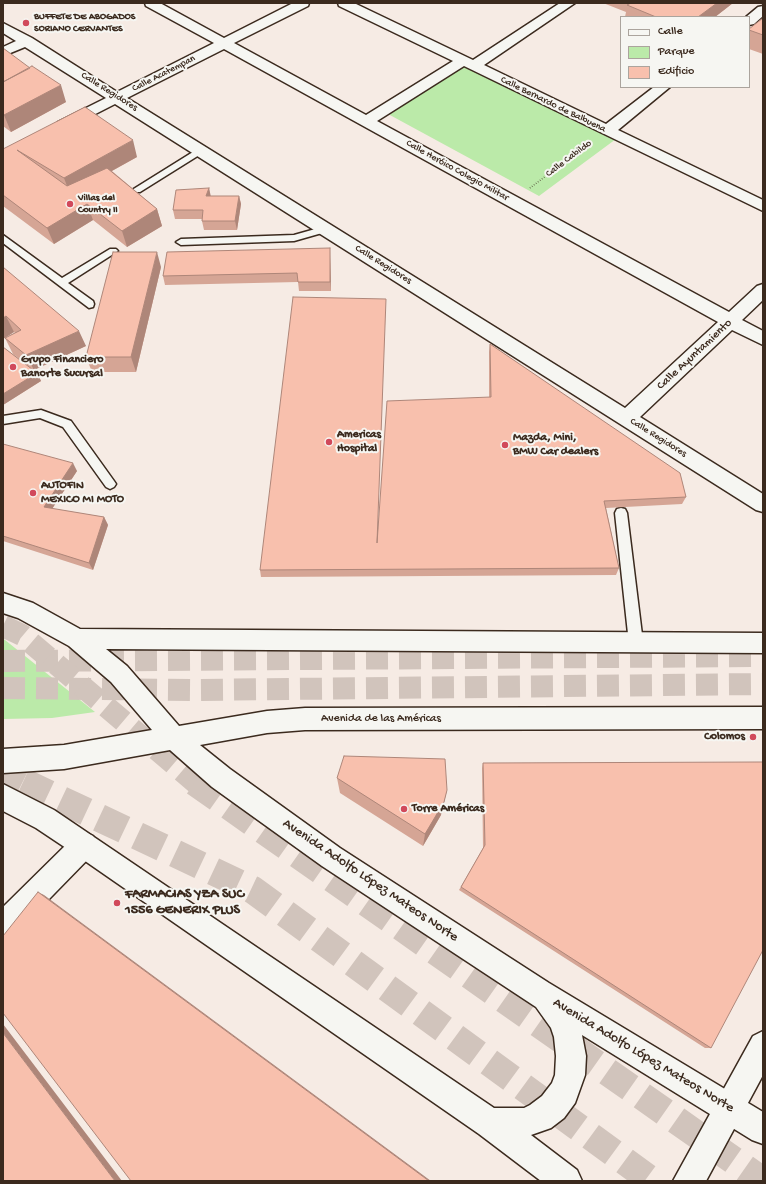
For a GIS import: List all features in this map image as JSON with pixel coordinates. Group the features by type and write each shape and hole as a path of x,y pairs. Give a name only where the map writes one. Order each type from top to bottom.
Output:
{"street":[{"name":"Calle Heróico Colegio Militar","path":"151,3 763,339"},
{"name":"Calle Acatempan","path":"50,132 303,3"},
{"name":"Calle Bernardo de Balbuena","path":"344,3 763,206"},
{"path":"366,121 569,3"},
{"path":"750,20 763,10"},
{"name":"Calle Regidores","path":"3,27 326,228 763,504"},
{"path":"3,52 27,41"},
{"path":"607,131 662,88"},
{"name":"Calle Ayuntamiento","path":"627,418 763,290"},
{"name":"Avenida Adolfo López Mateos Norte","path":"3,603 25,610 77,639 119,674 175,739 221,778 331,857 539,993 763,1129"},
{"path":"77,639 763,643"},
{"name":"Avenida de las Américas","path":"3,761 64,757 175,739 266,722 304,719 763,718"},
{"path":"3,797 45,819 84,845 490,1123 566,1181"},
{"path":"3,926 84,845"},
{"path":"490,1123 524,1123 540,1117 553,1106 564,1092 570,1075 571,1056 568,1037 562,1020 552,1005 539,993"},
{"path":"689,1181 763,1046"}],"lane":[{"path":"137,190 201,150"},
{"path":"181,242 294,238 326,228"},
{"path":"3,238 88,304"},
{"path":"61,283 113,251"},
{"path":"3,420 41,414 68,424 110,484"},
{"path":"621,513 636,643"}],"path":[{"name":"Calle Cabildo","path":"512,202 607,131"}],"green space":[{"path":"456,61 616,139 539,196 377,108"},
{"path":"3,639 95,712 52,718 3,719"}],"building":[{"path":"631,3 717,3 699,16 654,16 627,5"},
{"path":"763,18 763,35 750,30 750,28"},
{"path":"3,48 30,68 3,82"},
{"path":"32,66 61,85 4,115 3,82"},
{"path":"85,107 133,140 64,178 17,150 67,186 107,168 157,209 122,231 87,204 47,228 3,195 3,149"},
{"path":"209,188 206,196 239,196 235,221 202,221 203,210 173,210 176,190"},
{"path":"330,248 330,282 298,282 297,273 163,276 167,252"},
{"path":"113,252 157,252 131,357 86,357"},
{"path":"3,267 79,331 26,355 5,338 21,330 6,316 3,318"},
{"path":"293,297 386,299 377,543 387,401 491,397 490,344 680,473 686,497 604,501 619,568 260,570"},
{"name":"Grupo Financiero Banorte Sucursal","path":"3,347 37,373 3,394"},
{"name":"AUTOFIN MEXICO MI MOTO","path":"3,444 73,463 44,507 104,517 89,563 3,536"},
{"name":"Torre Américas","path":"344,756 445,759 447,790 444,802 425,834 337,778"},
{"path":"763,762 763,950 711,1048 461,887 485,845 483,763"},
{"path":"38,892 429,1181 131,1181 3,1013 3,936"},
{"path":"3,1033 115,1181 3,1181"}],"tunnel":[{"path":"3,626 22,635 196,783"},
{"path":"3,661 763,656"},
{"path":"3,688 192,690 763,684"},
{"path":"3,772 23,782"},
{"path":"23,782 253,890 652,1181"},
{"path":"195,782 763,1181"}],"place":[{"name":"BUFFETE DE ABOGADOS SORIANO CERVANTES","path":"26,23"},
{"name":"Villas del Country II","path":"70,204"},
{"name":"Grupo Financiero Banorte Sucursal","path":"13,367"},
{"name":"Americas Hospital","path":"329,442"},
{"name":"Mazda, Mini, BMW Car dealers","path":"505,445"},
{"name":"AUTOFIN MEXICO MI MOTO","path":"33,493"},
{"name":"Colomos","path":"753,737"},
{"name":"Torre Américas","path":"404,809"},
{"name":"FARMACIAS YZA SUC 1556 GENERIX PLUS","path":"117,903"}]}
